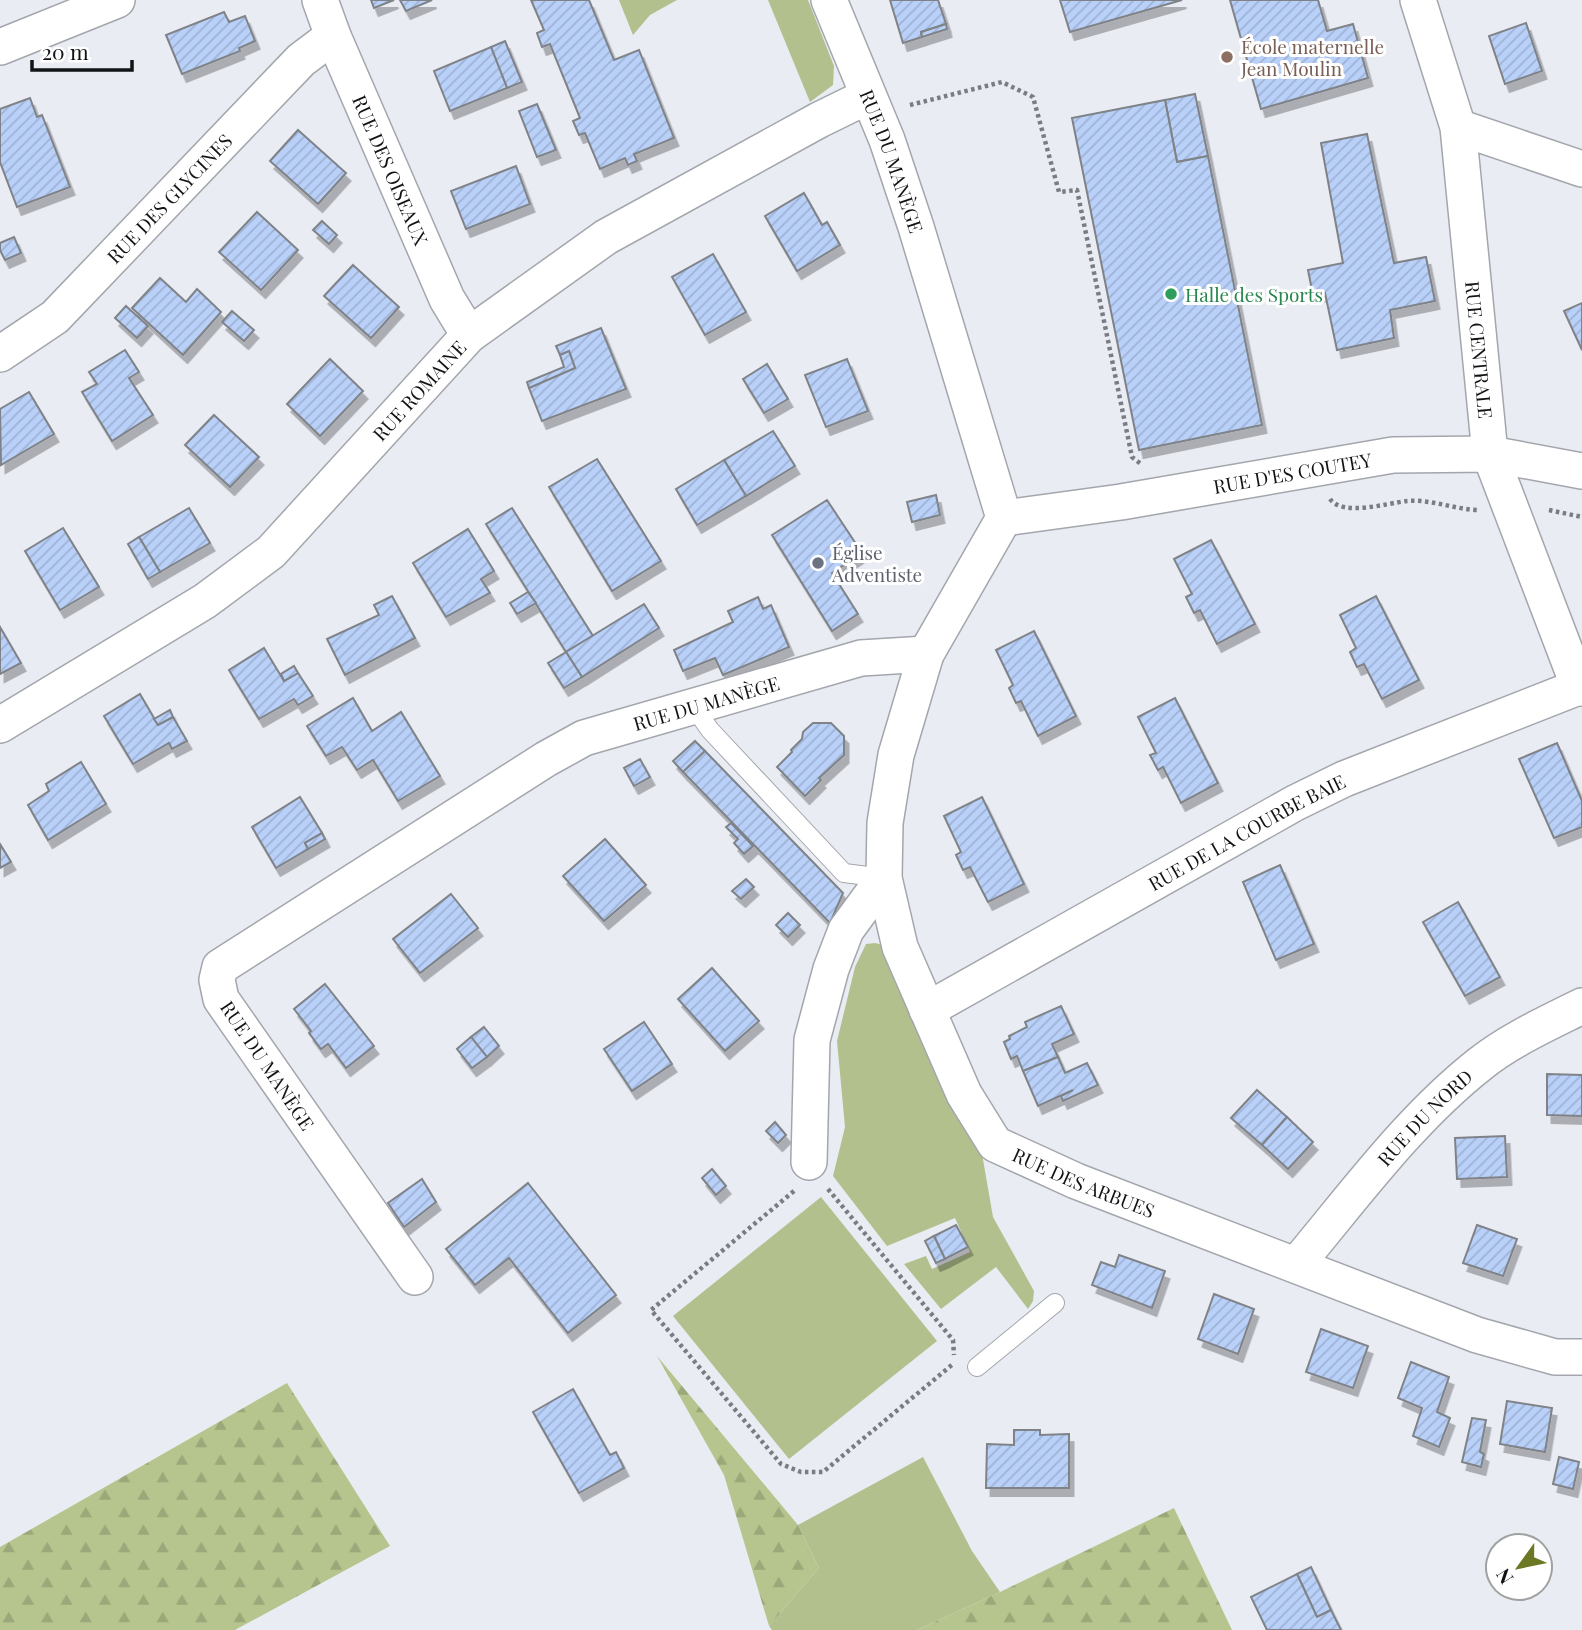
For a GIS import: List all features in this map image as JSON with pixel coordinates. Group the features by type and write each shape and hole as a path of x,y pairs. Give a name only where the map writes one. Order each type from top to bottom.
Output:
{"street":[{"path":"0,47 117,0"},
{"name":"RUE DES OISEAUX","path":"320,0 333,36 447,299 469,335"},
{"name":"RUE DU MANÈGE","path":"829,0 884,98 887,140 1004,518"},
{"name":"RUE CENTRALE","path":"1418,0 1458,127 1490,454 1581,687"},
{"name":"RUE DES GLYCINES","path":"0,354 55,317 301,61 333,36"},
{"name":"RUE ROMAINE","path":"0,725 205,601 271,552 469,335 606,237 819,120 884,98"},
{"path":"1458,127 1582,169"},
{"name":"RUE D'ES COUTEY","path":"1004,518 1121,502 1393,455 1490,454 1582,471"},
{"path":"926,654 1004,518"},
{"name":"RUE DU MANÈGE","path":"415,1277 221,999 217,980 220,967 546,759 584,738 861,658 926,654"},
{"name":"RUE DES ARBUES","path":"926,654 896,755 885,824 884,878 900,947 964,1094 995,1144 1076,1181 1477,1335 1555,1357 1582,1357"},
{"name":"RUE DE LA COURBE BAIE","path":"927,1010 1295,803 1344,779 1581,687"},
{"path":"809,1170 812,1040 831,970 846,930 884,878"},
{"name":"RUE DU NORD","path":"1296,1265 1444,1094 1482,1062 1582,1006"}],"lane":[{"path":"694,706 710,730 844,873 884,878"},
{"path":"977,1367 1055,1303"}],"path":[{"path":"884,98 911,105 1002,82 1032,97 1059,192 1077,190 1131,452"},
{"path":"954,1363 953,1340 828,1189 809,1170 651,1310 781,1464 801,1472 823,1472 954,1363 977,1367"}],"green space":[{"path":"619,0 677,0 650,15 633,35"},
{"path":"768,0 808,0 834,66 833,85 810,102"},
{"path":"866,944 887,946 981,1148 993,1217 1034,1291 1033,1301 1028,1309 996,1267 941,1309 904,1264 926,1256 932,1269 970,1252 955,1218 887,1246 833,1176 845,1127 837,1041 855,967"},
{"path":"821,1197 937,1341 789,1459 673,1316"},
{"path":"657,1356 798,1525 819,1568 769,1626 724,1475"},
{"path":"287,1383 390,1546 235,1630 0,1630 0,1547"},
{"path":"923,1457 972,1551 1000,1592 917,1630 772,1630 769,1626 819,1568 798,1525"},
{"path":"1174,1508 1232,1630 917,1630 1000,1592"}],"building":[{"path":"371,0 394,0 374,8"},
{"path":"400,0 432,0 406,11"},
{"path":"531,0 589,0 614,60 639,50 674,138 634,154 637,161 628,165 625,158 600,169 585,133 579,135 573,121 580,118 550,44 542,47 537,33 544,30"},
{"path":"890,0 938,0 946,24 921,32 922,37 903,43"},
{"path":"1060,0 1182,0 1070,32"},
{"path":"1230,0 1318,0 1327,31 1353,24 1368,78 1261,109"},
{"path":"224,12 229,22 245,16 255,41 239,48 240,51 182,74 166,35"},
{"path":"1526,23 1542,71 1505,84 1489,36"},
{"path":"946,24 947,29 922,37 921,32"},
{"path":"505,41 522,82 507,88 491,47"},
{"path":"491,47 507,88 450,111 434,71"},
{"path":"1195,94 1208,156 1177,162 1165,100"},
{"path":"30,98 37,117 42,115 70,187 17,207 0,162 0,109"},
{"name":"Halle des Sports","path":"1165,100 1177,162 1208,156 1262,425 1139,450 1072,118"},
{"path":"537,104 556,150 537,157 519,111"},
{"path":"298,130 346,173 318,204 270,161"},
{"path":"1367,134 1394,263 1426,257 1435,301 1390,310 1394,338 1337,350 1325,293 1313,295 1308,270 1343,263 1321,143"},
{"path":"516,166 530,204 466,229 451,191"},
{"path":"804,193 822,225 827,222 840,245 797,271 765,216"},
{"path":"257,212 298,250 261,290 219,252"},
{"path":"322,221 337,235 329,244 313,230"},
{"path":"14,237 21,253 5,260 0,243"},
{"path":"713,254 746,312 705,335 672,277"},
{"path":"353,265 399,307 371,338 324,296"},
{"path":"160,278 186,302 197,289 221,312 183,355 132,308"},
{"path":"1582,303 1582,350 1564,311"},
{"path":"126,306 148,326 137,338 115,318"},
{"path":"232,311 254,330 244,341 222,322"},
{"path":"601,328 626,389 542,421 529,388 575,368 569,351 560,355 556,346"},
{"path":"125,350 139,372 129,378 153,415 112,441 82,392 97,384 89,372"},
{"path":"569,351 575,368 529,388 527,382 564,367 560,355"},
{"path":"330,359 363,391 320,436 287,404"},
{"path":"847,359 868,411 826,427 805,375"},
{"path":"767,364 788,399 764,413 743,379"},
{"path":"29,392 54,434 1,465 0,409"},
{"path":"214,415 259,457 230,487 185,445"},
{"path":"773,431 795,466 746,496 724,460"},
{"path":"597,459 661,561 612,591 549,487"},
{"path":"724,460 746,496 697,525 676,489"},
{"path":"936,495 940,515 912,522 907,502"},
{"name":"Église Adventiste","path":"827,500 862,553 832,573 858,614 832,631 772,535"},
{"path":"189,508 210,543 160,572 139,537"},
{"path":"512,508 593,636 566,652 486,524"},
{"path":"63,528 99,587 60,610 25,551"},
{"path":"468,529 494,571 481,579 490,593 446,617 413,563"},
{"path":"139,537 160,572 148,579 128,544"},
{"path":"1211,540 1255,624 1217,644 1200,610 1194,613 1186,597 1192,594 1174,559"},
{"path":"528,592 536,603 517,614 510,603"},
{"path":"392,596 415,638 345,675 327,639 379,615 374,605"},
{"path":"1376,596 1419,680 1382,699 1364,664 1357,667 1350,652 1356,648 1340,615"},
{"path":"758,597 763,609 771,605 789,647 723,675 715,658 683,671 674,650 733,622 728,611"},
{"path":"644,604 659,628 582,677 566,652"},
{"path":"0,627 21,663 0,674"},
{"path":"1034,631 1076,716 1038,736 1021,701 1016,703 1009,688 1013,685 996,650"},
{"path":"264,648 284,681 298,673 313,696 298,705 294,699 259,719 229,670"},
{"path":"566,652 582,677 564,688 548,663"},
{"path":"294,666 298,673 284,681 281,674"},
{"path":"140,694 158,725 173,717 187,741 172,749 169,743 133,764 104,716"},
{"path":"353,698 372,731 401,712 440,776 398,801 373,760 357,770 342,747 326,756 307,726"},
{"path":"1175,698 1218,783 1181,803 1163,767 1158,770 1150,755 1156,753 1138,717"},
{"path":"170,710 173,717 158,725 154,719"},
{"path":"813,723 831,723 844,736 844,755 819,778 821,780 805,796 777,767 792,752 802,739 803,732"},
{"path":"695,741 705,751 683,772 673,761"},
{"path":"1557,743 1582,801 1582,827 1554,838 1519,759"},
{"path":"705,751 843,893 830,923 683,772"},
{"path":"640,759 650,777 634,786 624,768"},
{"path":"81,762 106,804 48,840 28,805 49,791 46,784"},
{"path":"300,797 322,833 305,843 308,849 276,868 252,827"},
{"path":"982,797 1024,884 988,902 970,867 963,870 956,855 961,852 944,816"},
{"path":"731,823 753,846 744,854 734,843 738,839 726,827"},
{"path":"322,833 325,839 308,849 305,843"},
{"path":"605,839 646,885 604,921 563,876"},
{"path":"0,844 11,862 0,868"},
{"path":"1280,865 1314,944 1276,960 1243,882"},
{"path":"746,879 754,887 741,899 732,891"},
{"path":"451,894 478,928 420,973 393,939"},
{"path":"1458,902 1500,977 1465,996 1423,922"},
{"path":"788,913 800,925 788,937 776,925"},
{"path":"712,968 759,1021 725,1051 678,999"},
{"path":"325,984 374,1046 346,1068 328,1044 321,1049 294,1009"},
{"path":"1061,1006 1074,1034 1052,1044 1058,1057 1023,1071 1017,1056 1011,1059 1004,1042 1010,1039 1009,1036 1027,1027 1025,1022"},
{"path":"644,1022 672,1064 632,1091 604,1049"},
{"path":"484,1027 499,1046 487,1057 471,1037"},
{"path":"471,1037 487,1057 472,1068 457,1049"},
{"path":"1058,1057 1065,1073 1087,1063 1098,1085 1063,1101 1061,1096 1073,1090 1038,1106 1023,1071"},
{"path":"1547,1074 1582,1075 1582,1116 1547,1115"},
{"path":"1257,1090 1287,1117 1262,1145 1231,1118"},
{"path":"1287,1117 1313,1142 1288,1169 1262,1145"},
{"path":"775,1122 786,1135 778,1143 766,1131"},
{"path":"1505,1136 1507,1177 1457,1179 1455,1138"},
{"path":"712,1169 726,1186 716,1195 702,1178"},
{"path":"422,1179 436,1202 404,1227 388,1203"},
{"path":"528,1183 616,1295 568,1333 509,1258 475,1285 446,1249"},
{"path":"956,1225 968,1247 945,1259 934,1236"},
{"path":"1477,1225 1517,1239 1503,1276 1463,1263"},
{"path":"934,1236 945,1259 936,1263 925,1241"},
{"path":"1119,1255 1165,1271 1152,1308 1092,1285 1101,1262 1115,1267"},
{"path":"1214,1294 1254,1309 1238,1354 1198,1339"},
{"path":"1321,1329 1368,1346 1353,1388 1306,1372"},
{"path":"1411,1362 1449,1377 1437,1412 1450,1418 1439,1447 1413,1436 1422,1408 1398,1398"},
{"path":"573,1389 610,1455 616,1452 624,1468 579,1493 533,1412"},
{"path":"1507,1401 1552,1408 1545,1452 1500,1444"},
{"path":"1472,1418 1486,1420 1480,1452 1484,1454 1481,1467 1462,1462"},
{"path":"1014,1430 1040,1430 1040,1435 1069,1434 1069,1488 986,1488 987,1444 1014,1445"},
{"path":"1559,1457 1579,1462 1573,1489 1553,1484"},
{"path":"1311,1567 1331,1610 1317,1617 1297,1574"},
{"path":"1297,1574 1317,1617 1331,1610 1341,1630 1267,1630 1251,1597"}],"place":[{"name":"École maternelle Jean Moulin","path":"1227,57"},
{"name":"Halle des Sports","path":"1171,294"},
{"name":"Église Adventiste","path":"818,563"}]}
